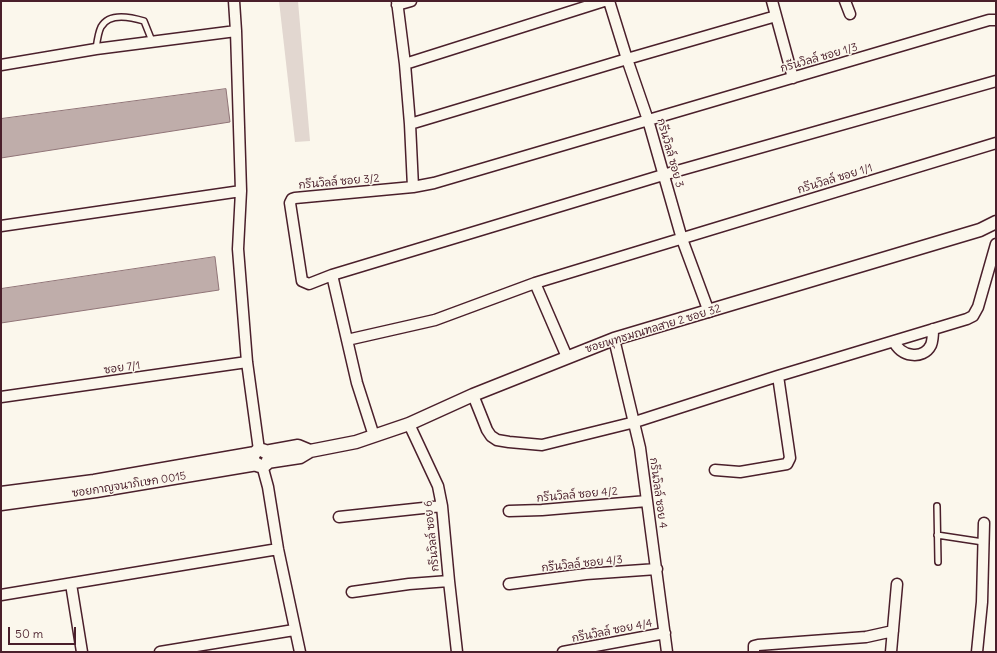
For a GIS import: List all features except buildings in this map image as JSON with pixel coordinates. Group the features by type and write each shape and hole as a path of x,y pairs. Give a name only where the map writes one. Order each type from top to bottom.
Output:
{"street":[{"path":"234,1 241,191 238,249 247,362 261,458 268,487 278,549 294,630 300,652"},
{"path":"411,1 397,3 405,64 413,187"},
{"path":"405,64 604,1"},
{"name":"กรีนวิลล์ ซอย 3","path":"609,1 648,120 682,239 709,312"},
{"path":"772,1 793,78"},
{"path":"845,1 850,14"},
{"path":"410,124 776,16"},
{"name":"กรีนวิลล์ ซอย 1/3","path":"648,120 989,20 996,20"},
{"path":"1,65 96,49 236,31"},
{"name":"กรีนวิลล์ ซอย 3/2","path":"648,120 434,184 292,199 290,203 302,281 309,284 332,275 663,175 996,81"},
{"name":"กรีนวิลล์ ซอย 1/1","path":"347,340 435,320 535,283 996,143"},
{"path":"1,226 241,191"},
{"name":"ซอยพุทธมณฑลสาย 2 ซอย 32","path":"261,458 300,457 310,450 356,442 409,424 473,395 567,357 614,340 980,230 996,222"},
{"name":"ซอยพุทธมณฑลสาย 2 ซอย 32","path":"980,230 996,230"},
{"path":"473,395 487,430 491,436 497,440 509,442 542,445 635,422 778,376 966,320 973,316 978,307 994,261 996,244"},
{"path":"332,275 357,384 374,436"},
{"path":"535,283 567,357"},
{"path":"894,341 897,348 903,353 923,353 930,345 933,329"},
{"name":"กรีนวิลล์ ซอย 4","path":"614,340 635,422 640,448 667,652"},
{"name":"ซอย 7/1","path":"1,397 247,362"},
{"path":"715,470 740,472 787,464 789,462 790,458 778,376"},
{"name":"กรีนวิลล์ ซอย 6","path":"409,424 438,486 442,506 457,652"},
{"name":"ซอยกาญจนาภิเษก 0015","path":"1,493 261,458"},
{"name":"ซอยกาญจนาภิเษก 0015","path":"1,504 96,491 261,458"},
{"name":"กรีนวิลล์ ซอย 4/2","path":"509,511 542,510 647,501"},
{"path":"339,517 442,506"},
{"path":"977,652 982,602 984,523"},
{"path":"1,595 278,549"},
{"name":"กรีนวิลล์ ซอย 4/3","path":"509,584 586,574 657,569"},
{"path":"352,592 409,584 449,581"},
{"path":"71,584 82,652"},
{"path":"891,652 897,584"},
{"path":"160,652 294,630"},
{"path":"754,652 754,646 758,645 866,637 893,632"},
{"name":"กรีนวิลล์ ซอย 4/4","path":"563,652 665,633"}],"lane":[{"path":"96,49 101,26 108,20 120,17 131,17 144,21 152,41"},
{"path":"937,506 938,562"},
{"path":"938,535 983,542"}],"shaded area":[{"path":"279,1 298,1 310,141 295,142"},
{"path":"226,89 230,122 1,158 1,119"},
{"path":"215,257 219,290 1,323 1,289"}]}
